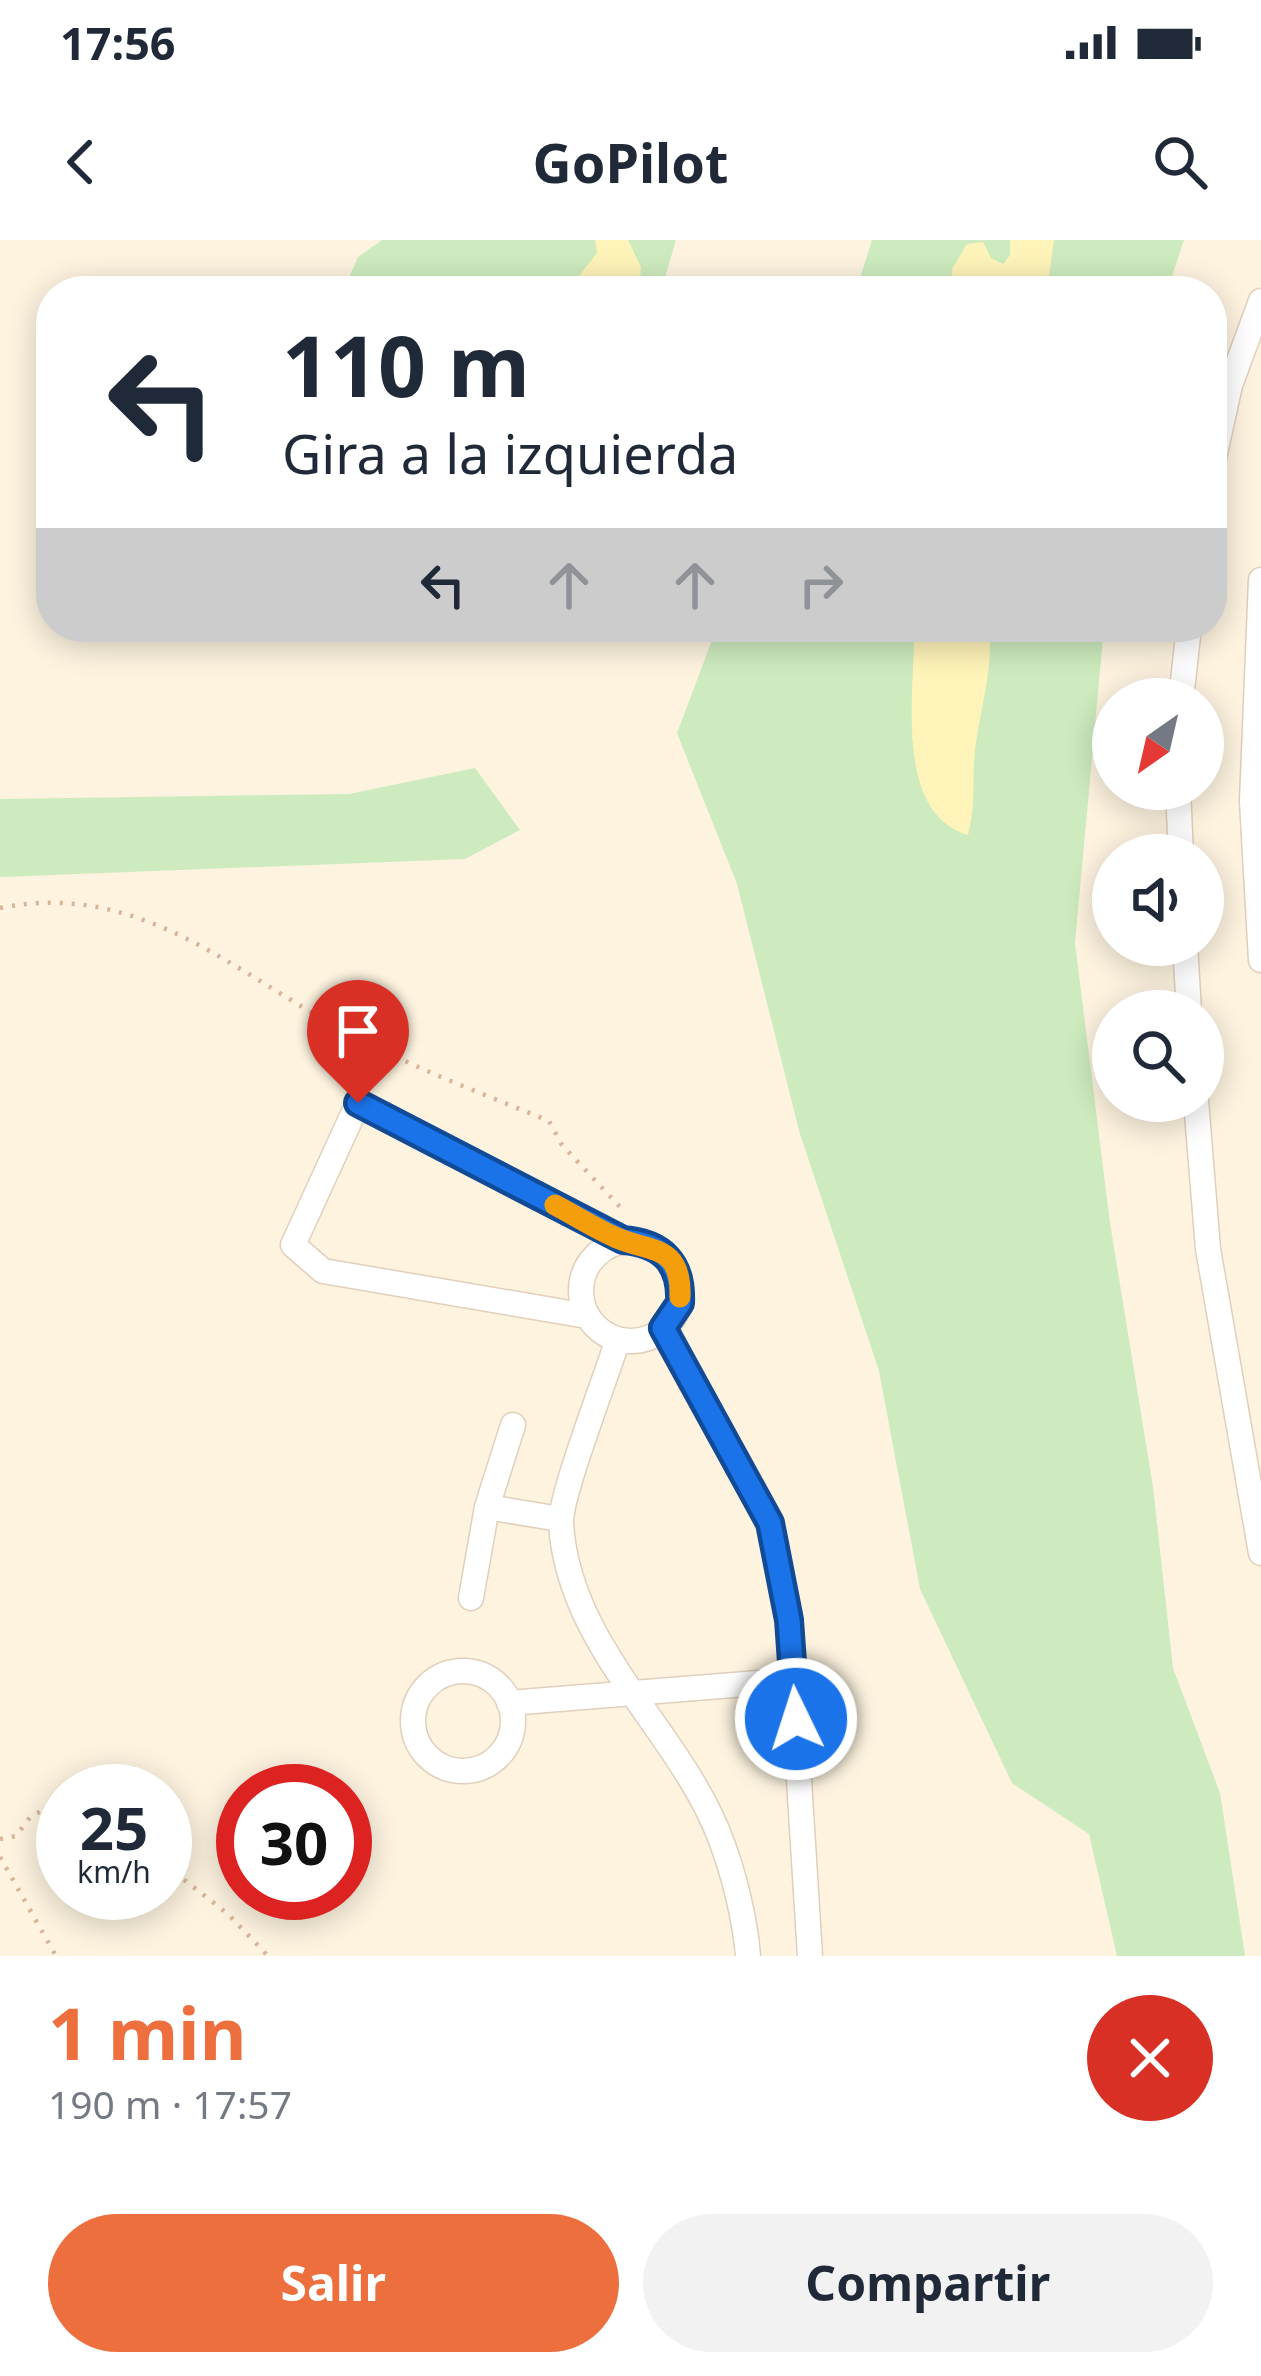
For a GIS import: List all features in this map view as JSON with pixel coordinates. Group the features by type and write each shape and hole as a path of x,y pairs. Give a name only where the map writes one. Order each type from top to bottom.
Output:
{"street":[{"path":"1227,399 1261,301"},
{"path":"1261,580 1252,801 1261,960"},
{"path":"1183,678 1187,642"},
{"path":"358,1103 674,1264 681,1283 680,1303 663,1328 638,1341 618,1340 587,1316 323,1271 293,1245 358,1103"},
{"path":"1198,1122 1208,1249 1261,1553"},
{"path":"587,1316 581,1278 604,1247 633,1241"},
{"path":"663,1328 770,1523 789,1620 810,1956"},
{"path":"618,1340 560,1519 579,1596 628,1692 682,1769 721,1839 748,1956"},
{"path":"471,1598 488,1507 513,1425"},
{"path":"488,1507 560,1519"},
{"path":"477,1671 504,1689 509,1703 516,1719 507,1750 482,1770 450,1772 423,1754 411,1724 419,1693 445,1673 477,1671"},
{"path":"509,1703 794,1680"}],"path":[{"path":"0,908 63,901 107,905 204,946 347,1033 549,1121 562,1145 596,1177 633,1241"},
{"path":"0,1839 16,1836 36,1817"},
{"path":"0,1856 56,1956"},
{"path":"192,1886 228,1914 268,1956"}],"green space":[{"path":"382,240 676,240 665,276 350,276 358,257"},
{"path":"872,240 1184,240 1172,276 861,276"},
{"path":"711,642 1103,642 1099,678 1092,678 1092,758 1075,943 1092,1079 1092,1122 1097,1122 1153,1487 1173,1668 1220,1793 1245,1956 1117,1956 1089,1834 1012,1783 920,1589 879,1371 800,1134 737,884 677,733"},
{"path":"475,768 520,830 465,859 0,877 0,799 349,794"}],"sand":[{"path":"595,240 628,240 641,267 640,276 579,276 597,253"},
{"path":"1010,240 1054,240 1049,276 952,276 967,244 983,242 991,258 1003,264 1010,255"},
{"path":"914,642 990,642 968,835 944,822 927,801 918,775 912,713"}],"slow traffic":[{"path":"555,1205 623,1240 661,1250 674,1264 680,1297"}],"route":[{"path":"358,1103 623,1240 661,1250 674,1264 681,1283 680,1303 663,1328 770,1523 789,1620 796,1719"}]}
